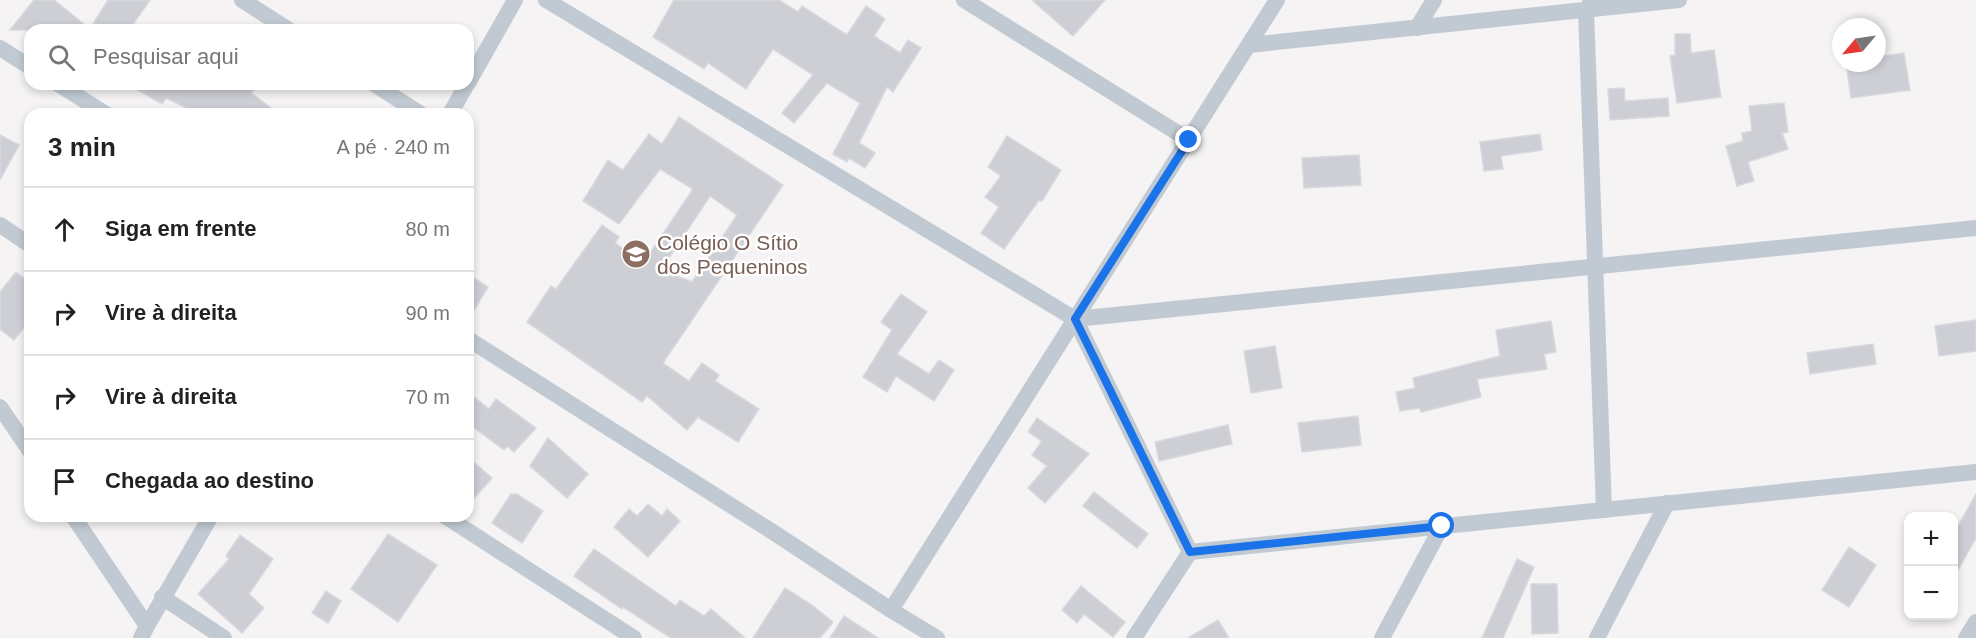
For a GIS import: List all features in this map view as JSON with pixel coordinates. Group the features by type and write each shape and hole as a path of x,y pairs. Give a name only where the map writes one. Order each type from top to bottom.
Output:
{"street":[{"path":"242,0 280,24"},
{"path":"474,72 515,0"},
{"path":"546,0 1075,319 1190,552"},
{"path":"964,0 1189,140"},
{"path":"891,610 1277,0"},
{"path":"1417,28 1434,0"},
{"path":"1249,45 1417,28 1589,5 1679,0"},
{"path":"1589,5 1604,510"},
{"path":"0,48 24,63"},
{"path":"68,90 96,108"},
{"path":"383,90 412,108"},
{"path":"453,108 464,90"},
{"path":"0,225 24,241"},
{"path":"1075,319 1976,228"},
{"path":"474,343 937,638"},
{"path":"0,407 24,442"},
{"path":"1190,552 1976,472"},
{"path":"1597,638 1667,503"},
{"path":"77,522 144,632"},
{"path":"144,632 162,597 207,522"},
{"path":"454,522 633,638"},
{"path":"1382,638 1442,526"},
{"path":"1134,638 1190,552"},
{"path":"162,597 224,638"},
{"path":"1966,638 1976,622"}],"building":[{"path":"34,0 54,0 84,24 24,24 24,30 10,30"},
{"path":"108,0 150,0 133,24 93,24"},
{"path":"674,0 779,0 798,12 802,6 847,35 866,6 885,19 874,36 900,53 908,40 921,48 893,92 887,87 859,143 875,153 865,168 849,158 847,162 833,154 860,103 827,83 794,123 782,113 813,75 773,49 746,89 708,63 704,69 653,37"},
{"path":"1032,0 1105,0 1073,36"},
{"path":"1675,34 1690,34 1691,53 1714,50 1721,97 1677,103 1670,56 1675,55"},
{"path":"1904,53 1910,90 1851,98 1847,72 1886,72 1886,56"},
{"path":"1624,88 1625,101 1668,98 1669,116 1610,120 1608,89"},
{"path":"138,90 253,90 251,93 271,108 187,108 166,98 162,104"},
{"path":"1784,103 1788,132 1782,133 1788,149 1748,162 1754,181 1737,186 1726,146 1743,141 1742,133 1752,131 1749,106"},
{"path":"679,117 783,185 663,363 689,381 702,363 719,375 715,381 759,409 738,442 698,417 687,430 647,396 642,402 527,322 551,286 556,289 602,225 619,237 615,243 644,262 693,189 660,169 619,224 583,201 608,160 623,170 649,134 662,144","holes":["710,196 737,215 692,282 661,270"]},
{"path":"1540,134 1542,150 1501,156 1503,169 1484,171 1480,142"},
{"path":"0,135 19,145 0,180"},
{"path":"1007,136 1061,170 1042,201 1039,200 1004,249 981,233 999,207 985,197 1001,176 988,167"},
{"path":"1359,155 1361,185 1304,188 1302,158"},
{"path":"16,272 24,278 24,328 14,340 0,329 0,292"},
{"path":"474,278 488,287 474,310"},
{"path":"901,294 927,312 897,354 929,374 939,360 954,370 934,401 896,376 887,392 863,377 892,330 881,322"},
{"path":"1976,320 1976,351 1939,356 1935,326"},
{"path":"1551,321 1556,352 1544,354 1547,369 1477,379 1481,397 1421,412 1420,408 1400,411 1396,392 1415,388 1413,378 1500,356 1496,330"},
{"path":"1873,344 1876,364 1810,374 1807,353"},
{"path":"1275,346 1282,388 1251,393 1244,351"},
{"path":"474,397 489,409 496,399 536,428 514,452 507,446 504,450 474,428"},
{"path":"1358,416 1361,445 1302,452 1298,423"},
{"path":"1037,418 1089,454 1045,503 1028,488 1047,466 1032,455 1042,441 1028,432"},
{"path":"1228,425 1232,444 1159,461 1155,442"},
{"path":"548,438 588,474 567,498 530,466"},
{"path":"474,462 492,478 474,498"},
{"path":"1094,492 1148,534 1137,548 1083,506"},
{"path":"511,494 517,494 543,511 522,543 492,523"},
{"path":"1976,494 1976,538 1958,570 1958,566 1958,526"},
{"path":"648,504 662,516 667,509 680,521 648,557 614,527 629,509 637,516"},
{"path":"388,534 437,565 398,622 351,589"},
{"path":"240,535 273,559 249,594 264,608 242,633 198,594 229,559 226,556"},
{"path":"1849,547 1876,565 1849,607 1822,590"},
{"path":"594,549 676,606 680,600 704,616 711,609 745,638 671,638 623,607 622,609 574,576"},
{"path":"1517,559 1534,567 1503,638 1482,638"},
{"path":"1531,584 1557,584 1558,633 1532,634"},
{"path":"1081,586 1125,622 1113,637 1084,614 1077,623 1062,610"},
{"path":"785,588 833,622 820,638 753,638"},
{"path":"326,591 341,601 328,623 312,613"},
{"path":"844,616 878,638 830,638"},
{"path":"1218,620 1229,638 1188,638"}],"place":[{"name":"Colégio O Sítio dos Pequeninos","path":"636,254"}],"route":[{"path":"1189,140 1075,319 1190,552 1442,526"}]}
